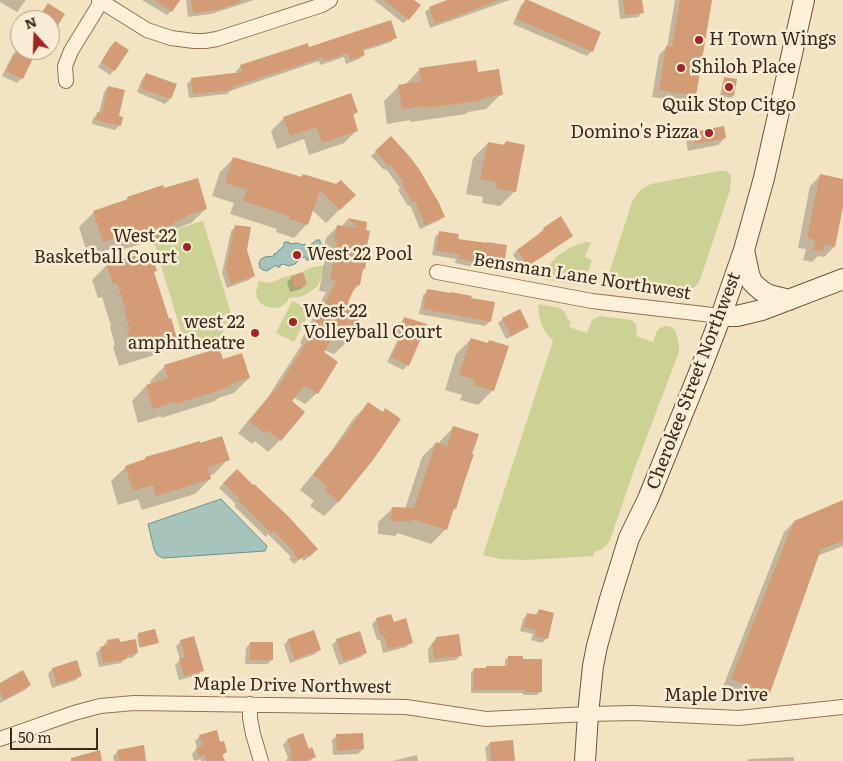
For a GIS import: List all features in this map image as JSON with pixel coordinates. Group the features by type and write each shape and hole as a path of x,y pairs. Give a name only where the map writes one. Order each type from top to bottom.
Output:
{"main road":[{"name":"Cherokee Street Northwest","path":"585,761 593,666 597,646 629,538 652,491 721,316 744,250 764,178 804,0"},
{"path":"744,250 752,282 762,291 789,300"},
{"path":"721,316 737,316 750,313 843,279"}],"street":[{"path":"66,82 65,66 71,51 100,1 147,30 171,38 206,41 322,5 330,0"},
{"name":"Bensman Lane Northwest","path":"437,272 592,301 721,316"},
{"name":"Maple Drive Northwest","path":"0,739 74,713 100,706 134,702 406,707 486,719 588,714"},
{"path":"250,704 253,734 261,761"},
{"name":"Maple Drive","path":"588,714 634,713 740,718 843,707"}],"green space":[{"path":"726,171 731,175 730,190 700,280 695,287 677,296 670,297 611,289 606,286 632,202 640,190 651,184"},
{"path":"203,221 230,310 230,316 221,336 187,341 183,338 152,236"},
{"path":"591,242 585,257 592,260 583,282 575,284 543,279 542,277 546,269 556,257 571,247"},
{"path":"325,265 318,286 305,295 289,298 282,306 276,308 267,307 260,303 257,298 256,292 259,281 270,283 303,272 309,268"},
{"name":"West 22 Volleyball Court","path":"292,301 311,310 294,342 276,333"},
{"path":"538,304 560,308 564,311 568,320 571,321 569,327 587,333 592,320 600,316 631,320 635,323 637,329 636,336 653,342 657,331 666,326 675,330 678,339 679,352 612,534 608,544 594,552 594,556 526,560 500,559 483,555 553,341 542,325"}],"water":[{"name":"West 22 Pool","path":"320,240 324,252 315,259 312,256 308,257 309,260 306,260 306,257 304,257 295,264 289,266 283,264 280,267 276,265 267,271 260,268 259,263 261,259 274,256 284,246 285,242 305,244 307,247"},
{"path":"221,499 267,546 265,551 163,558 157,555 148,524"}],"building":[{"path":"155,0 180,0 172,12"},
{"path":"191,0 240,0 240,2 217,10 193,13"},
{"path":"384,0 414,0 421,5 409,20"},
{"path":"447,0 497,1 435,24 429,7"},
{"path":"525,0 601,32 593,52 517,19"},
{"path":"623,0 642,0 644,13 625,15"},
{"name":"Shiloh Place","path":"680,0 712,0 696,96 659,90 666,46 672,47"},
{"path":"48,3 59,10 43,10"},
{"path":"60,11 65,14 60,22"},
{"path":"391,20 397,38 363,49 365,55 350,60 348,53 324,61 323,57 232,87 233,90 193,94 191,78 242,72 240,65 308,43 309,47"},
{"path":"115,41 129,50 115,71 101,62"},
{"path":"12,60 32,60 23,79 6,71"},
{"path":"476,60 478,72 499,69 503,95 456,104 402,109 398,85 421,81 419,68"},
{"path":"146,73 177,84 171,99 144,90 141,87"},
{"name":"Quik Stop Citgo","path":"724,77 737,79 734,96 722,94"},
{"path":"108,86 125,90 119,116 123,117 121,126 96,120 97,112 102,113"},
{"path":"351,93 358,112 353,114 358,131 322,143 317,127 290,136 283,117"},
{"path":"724,126 726,138 695,144 693,132"},
{"path":"391,136 419,169 445,217 425,225 415,201 413,203 402,184 404,183 391,165 389,167 375,151"},
{"path":"506,141 525,145 516,192 496,188 497,182 480,179 488,142 505,145"},
{"path":"233,157 302,177 303,174 336,184 341,180 356,195 340,210 320,190 308,225 289,219 290,216 243,201 247,190 225,183"},
{"path":"820,174 843,179 843,207 835,247 824,245 823,252 813,250 815,240 807,238"},
{"path":"198,178 207,209 174,221 175,224 139,235 138,233 125,237 124,235 103,242 93,211 163,185 164,188"},
{"path":"561,216 573,236 528,266 517,250 544,230 543,228"},
{"path":"348,218 367,222 366,230 370,231 365,269 363,269 360,285 356,285 348,302 364,310 347,344 333,337 324,352 338,362 318,394 305,385 292,401 305,412 281,441 267,430 264,433 249,421 280,384 313,332 311,331 336,281 330,280 337,242 334,242 337,225 358,228"},
{"path":"235,225 251,227 247,250 255,276 231,284 226,268"},
{"path":"439,231 459,234 458,239 507,245 504,265 459,259 460,255 436,250"},
{"path":"151,251 157,271 154,272 177,338 134,352 127,331 130,331 124,311 126,311 117,283 113,284 106,264"},
{"path":"303,272 307,285 295,288 291,276"},
{"path":"427,289 472,296 471,298 495,302 491,322 423,309"},
{"path":"520,309 529,327 511,336 502,318"},
{"path":"404,317 427,324 409,366 391,357 403,332 399,331"},
{"path":"471,338 488,343 489,340 509,346 494,391 474,385 476,380 459,375"},
{"path":"219,348 223,359 242,353 250,378 205,395 153,409 146,385 168,378 164,365"},
{"path":"368,402 383,412 385,408 401,419 373,460 339,502 324,490 327,486 313,475 347,433"},
{"path":"453,426 479,434 456,509 454,508 447,530 411,519 410,522 391,521 392,507 414,508 436,442 447,446"},
{"path":"222,436 230,460 208,467 211,479 156,496 153,485 133,491 125,466 145,459 145,457"},
{"path":"237,469 288,516 318,549 309,557 306,554 299,560 274,531 271,533 223,483"},
{"path":"843,500 843,541 821,549 770,693 731,679 794,521"},
{"path":"539,609 554,613 548,639 535,636 537,630 524,627 527,613 538,615"},
{"path":"391,614 394,622 406,618 413,643 388,649 384,636 381,636 376,618"},
{"path":"155,629 159,643 141,647 138,633"},
{"path":"314,630 321,650 294,659 288,639"},
{"path":"360,631 367,653 344,661 336,639"},
{"path":"459,634 462,656 434,659 432,643 436,642 436,637"},
{"path":"194,636 204,671 184,676 179,659 185,657 180,640"},
{"path":"119,638 120,642 136,639 138,653 127,655 127,659 103,663 100,647 108,645 107,640"},
{"path":"250,642 273,642 273,660 250,660"},
{"path":"508,656 523,656 523,659 542,659 542,692 525,692 525,690 473,690 474,668 508,666"},
{"path":"77,660 82,676 57,684 52,668"},
{"path":"23,670 31,685 4,700 0,692 0,683"},
{"path":"217,730 220,742 224,741 227,752 222,754 225,761 207,761 205,755 199,757 196,748 203,746 199,735"},
{"path":"303,733 309,749 312,747 316,757 305,761 292,761 290,754 292,753 287,739"},
{"path":"363,733 364,749 337,751 336,734"},
{"path":"513,740 515,761 491,761 490,742"},
{"path":"144,745 146,761 119,761 117,750"},
{"path":"100,750 102,761 71,761 71,758"}],"place":[{"name":"H Town Wings","path":"699,40"},
{"name":"Shiloh Place","path":"681,68"},
{"name":"Quik Stop Citgo","path":"729,87"},
{"name":"Domino's Pizza","path":"709,133"},
{"name":"West 22 Basketball Court","path":"187,247"},
{"name":"West 22 Pool","path":"297,255"},
{"name":"West 22 Volleyball Court","path":"293,322"},
{"name":"west 22 amphitheatre","path":"255,333"}]}
